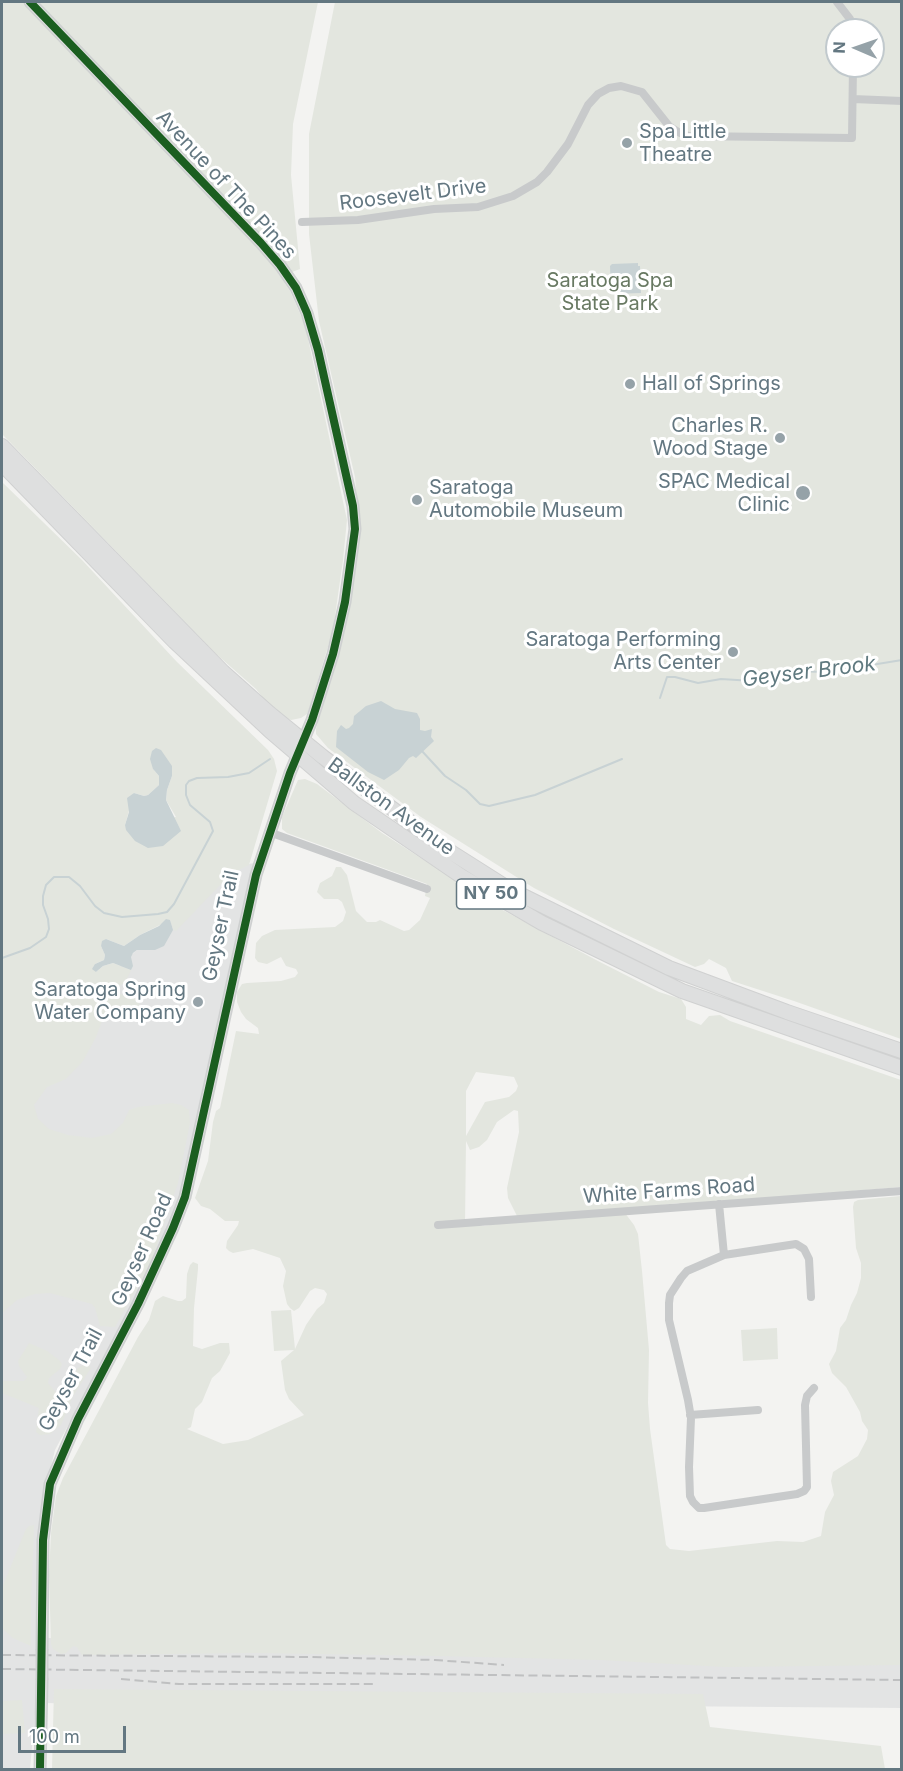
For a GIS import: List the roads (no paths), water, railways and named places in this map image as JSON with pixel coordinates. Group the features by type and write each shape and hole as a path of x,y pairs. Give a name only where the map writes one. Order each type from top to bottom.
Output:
{"highway":[{"name":"Ballston Avenue","path":"2,446 354,803 461,876 542,924 682,991 902,1068"},
{"name":"Ballston Avenue","path":"2,464 175,642 270,731 301,748 449,851 509,889 669,968 787,1012 902,1051"}],"street":[{"name":"Avenue of The Pines","path":"30,2 261,243 296,288 307,313 318,350 353,506 355,529 345,602 333,654 301,748"},
{"path":"837,2 849,18"},
{"name":"Roosevelt Drive","path":"302,222 358,220 434,209 478,207 513,196 537,182 547,172 568,144 588,105 598,94 609,88 621,86 642,92 669,126 680,133 693,136 852,138 853,78"},
{"path":"853,99 902,100"},
{"name":"Geyser Road","path":"40,1770 43,1540 50,1484 78,1419 143,1293 173,1228 184,1197 256,875 269,832 301,748"},
{"path":"269,832 427,889"},
{"name":"White Farms Road","path":"438,1225 902,1191"},
{"path":"719,1204 724,1255"},
{"path":"811,1297 809,1259 804,1249 796,1244 724,1255 687,1271 670,1295 669,1320 690,1414 689,1467 690,1496 693,1502 699,1508 704,1508 804,1491 807,1487 805,1405 807,1396 814,1388"},
{"path":"690,1414 758,1410"}],"waterway":[{"name":"Geyser Brook","path":"660,698 667,677 698,683 721,679 753,681 787,671 828,672 902,660"},
{"name":"Geyser Brook","path":"421,750 445,776 466,790 480,804 489,806 535,795 622,759"},
{"name":"Geyser Brook","path":"2,958 30,948 46,937 49,929 43,896 46,885 54,877 69,877 104,913 122,917 167,912 174,904 213,831 210,822 190,805 186,795 186,785 197,778 228,777 249,773 270,759"}],"railway":[{"path":"2,1655 308,1657 435,1660 504,1665"},
{"path":"2,1669 902,1680"},
{"path":"121,1679 179,1684 373,1684"}],"place":[{"name":"Spa Little Theatre","path":"627,143"},
{"name":"Hall of Springs","path":"630,384"},
{"name":"Charles R. Wood Stage","path":"780,438"},
{"name":"SPAC Medical Clinic","path":"803,493"},
{"name":"Saratoga Automobile Museum","path":"417,500"},
{"name":"Saratoga Performing Arts Center","path":"733,652"},
{"name":"Saratoga Spring Water Company","path":"198,1002"}],"park label":[{"name":"Saratoga Spa State Park","path":"610,292"}]}
